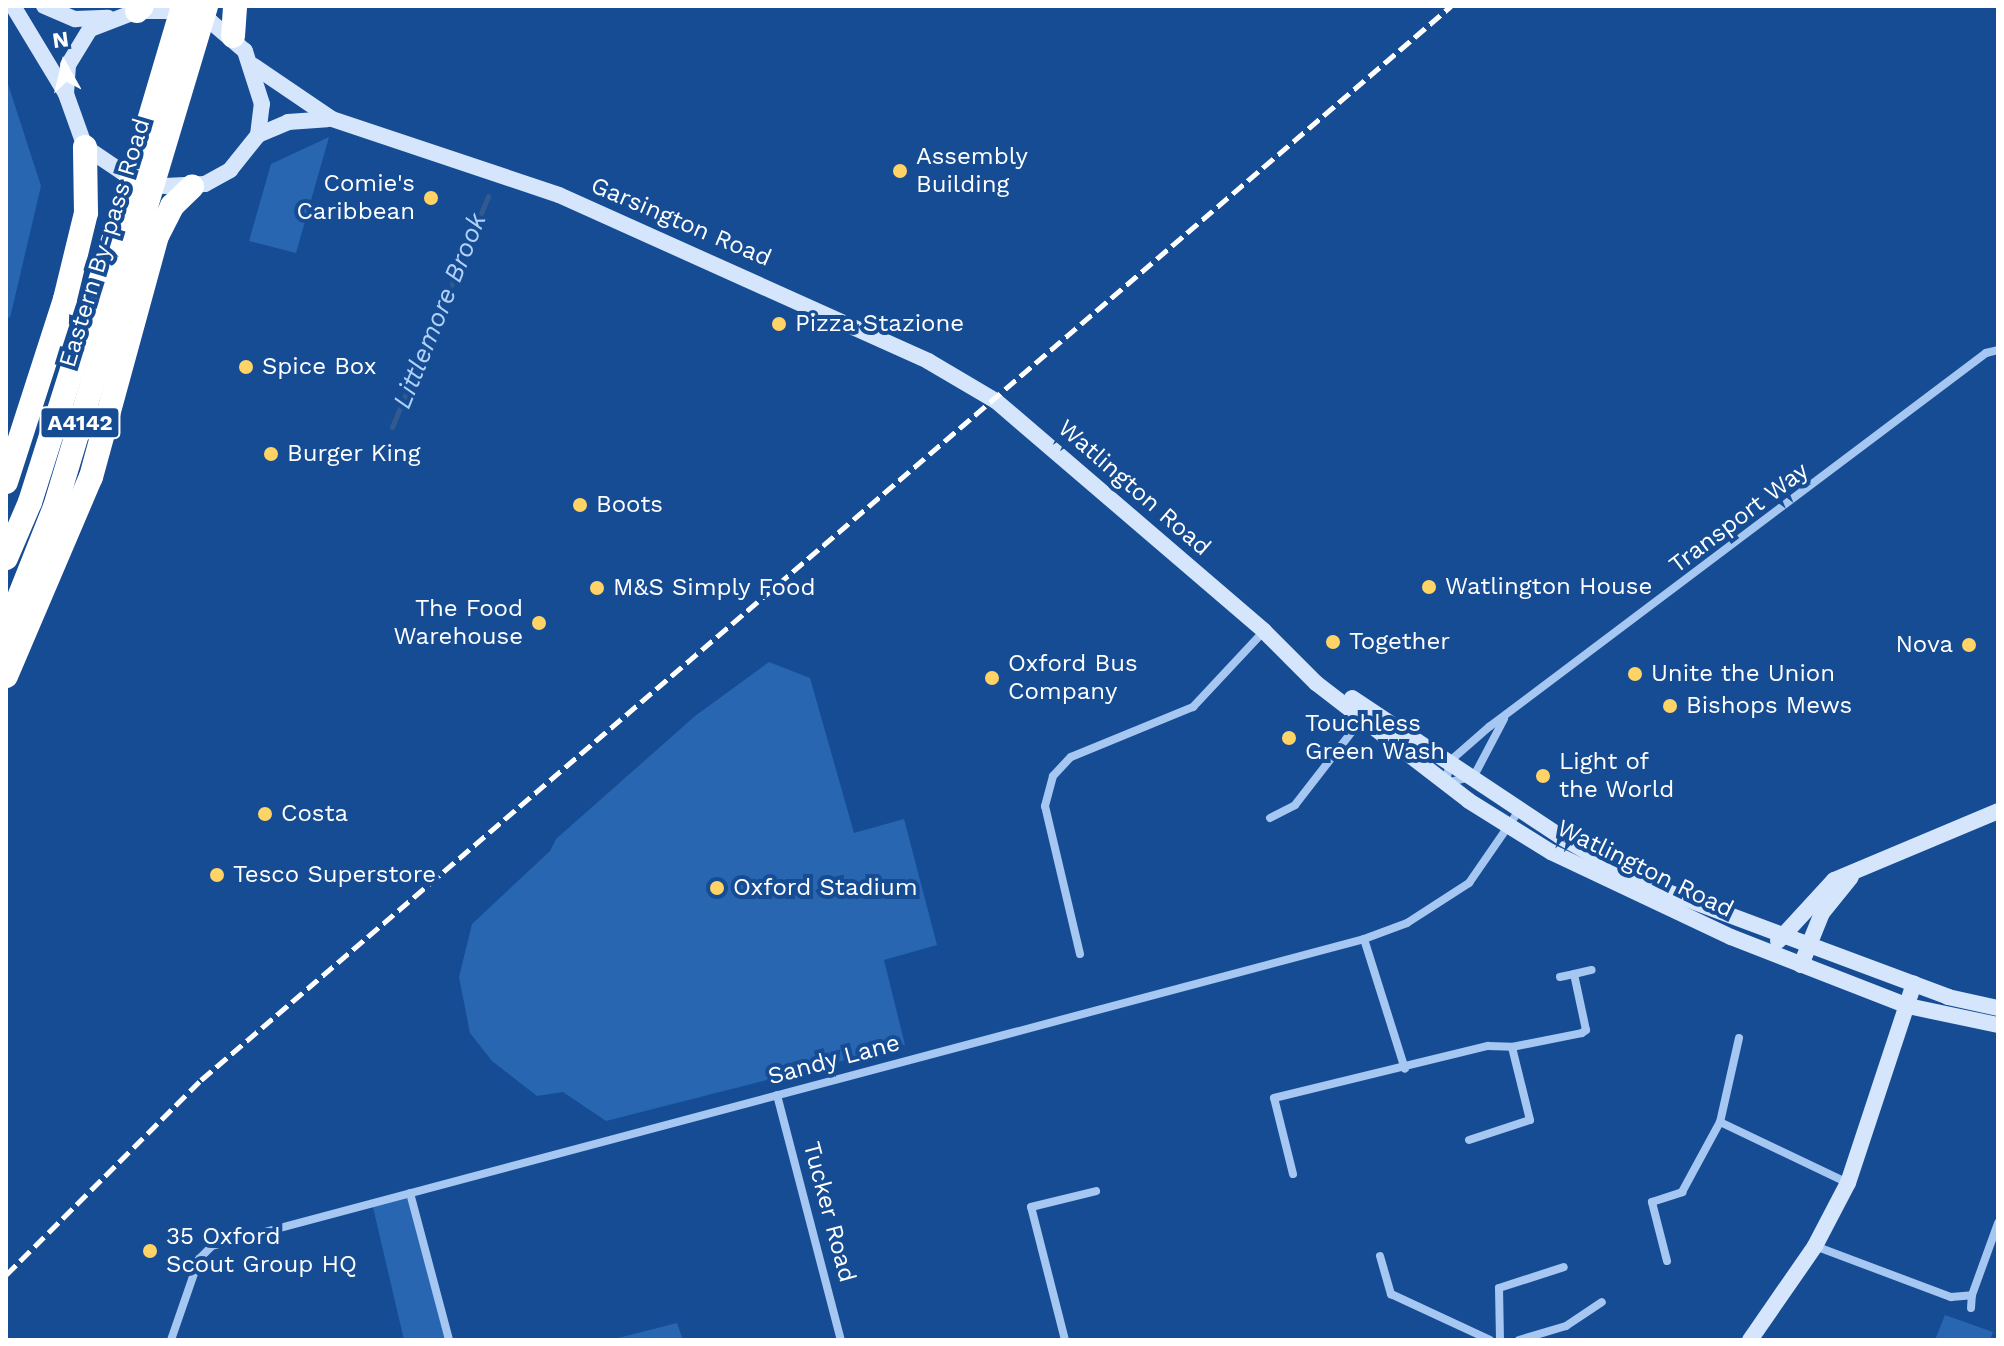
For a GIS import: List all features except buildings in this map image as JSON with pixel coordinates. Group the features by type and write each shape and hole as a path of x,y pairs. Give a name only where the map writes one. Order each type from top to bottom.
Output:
{"highway":[{"name":"Eastern By-pass Road","path":"6,630 55,507 134,209 183,6"},
{"name":"Eastern By-pass Road","path":"6,558 30,502 206,6"},
{"path":"233,36 235,6"},
{"path":"6,482 65,299 86,213 85,147"},
{"path":"6,676 91,477 157,236 172,206 192,187"}],"main road":[{"path":"13,6 66,94 85,147 122,172 165,186 192,187 230,170 258,135 298,120 332,119"},
{"path":"44,6 75,19 112,18"},
{"path":"66,94 68,65 76,45 90,29 140,9 174,11 211,22 233,36 254,66 332,119"},
{"path":"254,66 262,104 258,135"},
{"name":"Garsington Road","path":"332,119 494,169 611,217 859,326 996,401"},
{"name":"Watlington Road","path":"996,401 1270,637 1446,783 1509,826 1587,872 1801,965 1908,1006 1998,1025"},
{"name":"Watlington Road","path":"1366,714 1450,761 1520,809 1641,882 1810,942 1914,984 1998,1008"},
{"path":"1773,953 1782,933 1834,880 1863,865 1998,811"},
{"path":"1801,965 1822,913 1863,865"},
{"path":"1750,1340 1815,1246 1848,1183 1914,984"}],"street":[{"name":"Transport Way","path":"1450,761 1986,353 1998,350"},
{"path":"1080,954 1045,806 1053,776 1071,757 1193,707 1270,637"},
{"path":"1270,818 1295,805 1366,714"},
{"name":"Transport Way","path":"1474,776 1504,719"},
{"path":"1450,761 1446,783 1474,776"},
{"name":"Sandy Lane","path":"171,1340 199,1259 212,1246 1364,939 1442,904 1469,883 1520,809"},
{"path":"1364,939 1405,1069"},
{"path":"1560,977 1592,970"},
{"path":"1293,1174 1274,1098 1405,1069 1488,1046 1512,1047 1586,1030 1574,974"},
{"path":"1667,1261 1652,1202 1682,1192 1720,1122 1739,1038"},
{"path":"1469,1140 1530,1120 1512,1047"},
{"name":"Tucker Road","path":"777,1095 841,1340"},
{"path":"1720,1122 1848,1183"},
{"path":"1065,1340 1031,1207 1096,1191"},
{"path":"410,1193 449,1340"},
{"path":"1971,1308 1972,1295 1998,1223"},
{"path":"1815,1246 1951,1297 1972,1295"},
{"path":"1380,1256 1391,1294 1490,1340"},
{"path":"1500,1340 1499,1288 1564,1267"},
{"path":"1519,1340 1566,1326 1602,1302"}],"shaded area":[{"path":"6,78 41,186 10,318 6,316"},
{"path":"329,137 296,253 249,241 271,164"},
{"name":"Oxford Stadium","path":"769,662 810,678 854,833 904,819 937,945 884,960 905,1045 606,1121 563,1092 537,1096 492,1061 470,1033 459,977 472,924 550,851 556,839 695,716"},
{"path":"410,1193 449,1340 404,1340 372,1203"},
{"path":"1945,1315 1993,1332 1990,1340 1935,1340"},
{"path":"677,1323 683,1340 610,1340"}],"waterway":[{"name":"Littlemore Brook","path":"392,427 488,196"}],"railway":[{"path":"6,1275 201,1080 1451,6"}],"place":[{"name":"Assembly Building","path":"900,171"},
{"name":"Comie's Caribbean","path":"431,198"},
{"name":"Pizza Stazione","path":"779,324"},
{"name":"Spice Box","path":"246,367"},
{"name":"Burger King","path":"271,454"},
{"name":"Boots","path":"580,505"},
{"name":"Watlington House","path":"1429,587"},
{"name":"M&S Simply Food","path":"597,588"},
{"name":"The Food Warehouse","path":"539,623"},
{"name":"Together","path":"1333,642"},
{"name":"Nova","path":"1969,645"},
{"name":"Unite the Union","path":"1635,674"},
{"name":"Oxford Bus Company","path":"992,678"},
{"name":"Bishops Mews","path":"1670,706"},
{"name":"Touchless Green Wash","path":"1289,738"},
{"name":"Light of the World","path":"1543,776"},
{"name":"Costa","path":"265,814"},
{"name":"Tesco Superstore","path":"217,875"},
{"name":"Oxford Stadium","path":"717,888"},
{"name":"35 Oxford Scout Group HQ","path":"150,1251"}]}
